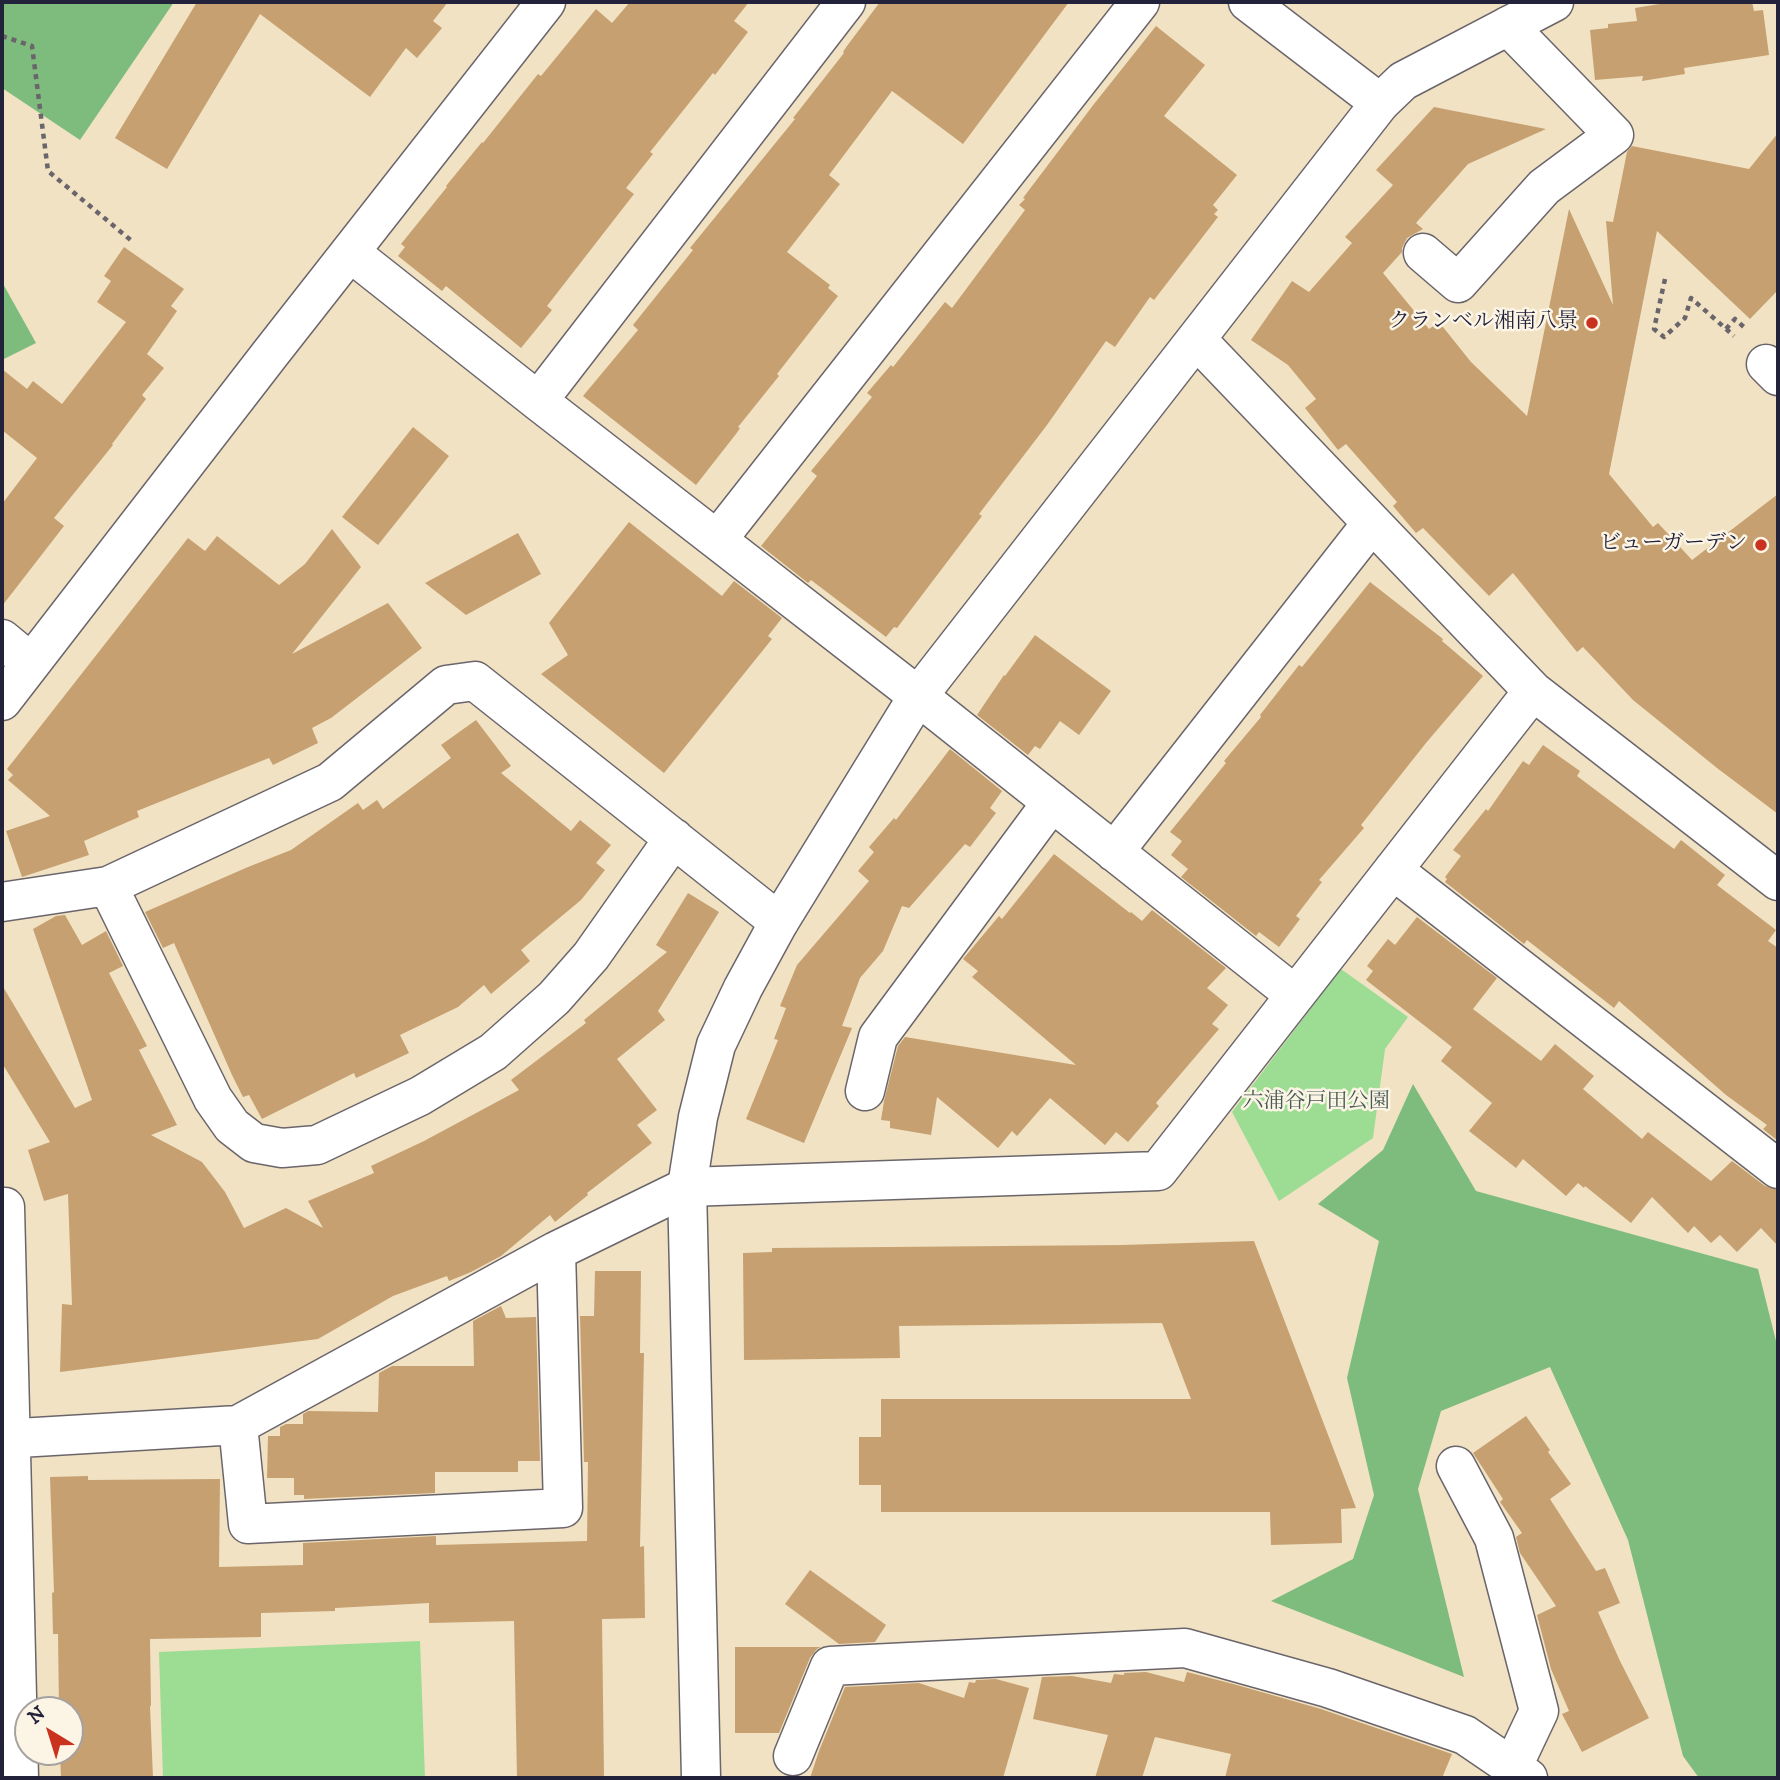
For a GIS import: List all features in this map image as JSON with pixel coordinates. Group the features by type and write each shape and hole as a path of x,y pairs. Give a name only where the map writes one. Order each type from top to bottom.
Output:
{"street":[{"path":"2,701 546,2"},
{"path":"538,401 846,2"},
{"path":"717,540 1140,2"},
{"path":"1248,2 1380,103"},
{"path":"701,1778 687,1187 698,1117 716,1045 743,988 779,922 918,696 1380,103 1403,81 1554,2"},
{"path":"1423,253 1458,283 1544,187 1614,135 1508,26"},
{"path":"351,253 918,696 1295,995"},
{"path":"1196,340 1533,691 1778,881"},
{"path":"1114,852 1372,523"},
{"path":"2,639 31,663"},
{"path":"2,902 108,886 330,782 446,685 475,681 779,922"},
{"path":"7,1438 239,1425 556,1251 687,1187 1158,1171 1533,691"},
{"path":"865,1091 878,1037 1052,802"},
{"path":"108,886 213,1099 232,1126 254,1143 282,1149 317,1145 421,1096 493,1052 554,999 591,956 674,838"},
{"path":"1393,870 1778,1169"},
{"path":"3,1203 9,1667 19,1778"},
{"path":"239,1425 248,1524 563,1508 556,1251"},
{"path":"793,1756 830,1667 1185,1648 1328,1688 1465,1734 1520,1773 1539,1711 1494,1538 1456,1466"}],"path":[{"path":"2,36 32,46 48,171 133,242"},
{"path":"1665,279 1654,329 1664,337 1685,318 1691,298 1772,370"}],"green space":[{"path":"2,2 174,2 80,140 2,88"},
{"path":"2,282 36,343 2,360"},
{"name":"六浦谷戸田公園","path":"1341,969 1408,1017 1385,1049 1373,1138 1279,1201 1232,1112"},
{"path":"1413,1084 1476,1191 1758,1269 1778,1349 1778,1778 1699,1778 1683,1756 1628,1540 1550,1367 1441,1411 1418,1489 1464,1677 1271,1601 1353,1559 1374,1495 1347,1378 1379,1241 1318,1204 1383,1150"},
{"path":"420,1641 425,1778 163,1778 159,1652"}],"building":[{"path":"197,2 448,2 433,21 442,28 417,58 406,48 370,97 260,14 167,169 115,138"},
{"path":"630,2 749,2 734,21 748,32 650,152 653,154 626,188 634,194 547,306 552,310 521,348 446,286 442,291 398,256 405,247 401,244 538,74 541,76 596,9 612,23"},
{"path":"880,2 1069,2 963,144 892,91 829,175 840,184 787,252 830,285 828,288 838,296 696,485 583,396 638,330 633,325 693,250 690,248 795,119 793,118"},
{"path":"1672,2 1752,2 1754,11 1763,10 1769,55 1684,68 1685,74 1642,81 1643,76 1595,80 1590,30 1608,28 1608,24 1637,21 1635,8"},
{"path":"1156,26 1205,65 1164,116 1237,175 1213,205 1218,210 1214,214 1218,217 1154,300 1150,297 1115,347 1106,341 1047,425 979,514 982,516 897,628 894,627 886,637 811,580 808,583 761,546 817,476 811,471 872,397 867,393 891,365 893,367 945,302 952,308 1025,210 1019,205 1025,199 1023,198"},
{"path":"1434,107 1546,129 1468,164 1416,223 1423,229 1407,238 1402,252 1383,273 1429,329 1439,322 1471,362 1527,416 1569,209 1613,305 1606,221 1613,222 1627,152 1632,146 1749,169 1778,133 1778,290 1750,319 1657,231 1609,474 1653,527 1658,523 1692,560 1778,494 1778,814 1633,700 1583,647 1577,652 1513,573 1489,596 1423,528 1416,533 1393,506 1397,502 1346,444 1338,450 1305,408 1316,399 1288,365 1251,340 1292,281 1309,292 1352,243 1345,237 1393,185 1376,170"},
{"path":"124,247 184,289 171,306 177,311 147,354 164,368 142,395 146,399 113,445 54,518 64,526 2,606 2,504 37,458 2,430 2,369 27,389 33,381 62,404 126,322 97,302 111,281 104,276"},
{"path":"413,427 449,456 378,545 342,517"},
{"path":"629,522 722,596 734,581 782,618 768,636 772,639 664,773 541,674 568,655 549,623"},
{"path":"332,529 361,567 292,654 388,603 422,648 331,718 312,728 318,743 273,765 269,758 137,811 139,817 84,841 89,855 22,877 6,831 50,816 8,780 13,775 7,769 188,538 205,551 217,536 279,585 305,564"},
{"path":"518,533 541,574 466,615 425,583"},
{"path":"1370,582 1443,639 1442,641 1483,676 1361,825 1364,828 1319,880 1322,882 1296,916 1300,919 1279,947 1259,932 1256,936 1181,877 1188,869 1171,855 1182,841 1170,832 1226,763 1224,761 1299,665 1302,667"},
{"path":"1035,635 1111,691 1079,735 1060,721 1040,749 1035,746 1028,755 977,715"},
{"path":"476,720 511,766 501,773 571,831 580,820 611,845 596,863 605,870 581,900 521,950 530,961 491,994 484,985 458,1007 400,1035 409,1053 356,1078 354,1073 262,1119 249,1095 243,1097 232,1075 174,943 163,948 145,912 291,850 358,803 363,810 377,800 383,809 451,758 441,745"},
{"path":"1543,745 1580,771 1577,776 1674,849 1681,840 1725,875 1717,885 1776,930 1768,941 1778,948 1778,1141 1763,1129 1767,1125 1726,1095 1619,1001 1614,1008 1527,940 1524,944 1445,882 1445,877 1461,856 1453,850 1486,809 1488,811 1523,761 1529,765"},
{"path":"950,749 1002,791 990,808 996,813 970,847 965,844 909,908 902,906 883,951 860,978 842,1026 852,1028 804,1143 746,1119 778,1040 774,1039 786,1008 780,1006 797,965 869,881 858,871 874,852 869,847 894,818 896,820"},
{"path":"1054,854 1142,921 1152,910 1226,968 1207,988 1228,1005 1212,1024 1219,1029 1156,1103 1159,1106 1128,1142 1116,1132 1105,1145 1050,1098 1017,1136 1012,1131 998,1148 937,1097 931,1135 890,1128 890,1121 881,1120 884,1101 898,1046 905,1037 1076,1065 972,977 978,971 963,959 999,916 1002,919"},
{"path":"688,893 719,912 658,1011 665,1020 617,1059 657,1110 637,1125 652,1143 587,1193 588,1195 555,1222 550,1215 501,1256 449,1281 447,1276 393,1296 318,1339 60,1372 62,1304 72,1305 68,1194 44,1201 28,1150 50,1142 2,1063 2,985 75,1108 92,1100 33,929 56,916 65,915 82,945 106,931 123,966 109,973 147,1046 139,1050 177,1125 151,1135 202,1162 225,1192 244,1228 286,1208 323,1228 308,1201 374,1173 371,1166 519,1090 511,1080 586,1023 584,1020 667,952 656,945"},
{"path":"1417,917 1497,978 1473,1009 1541,1061 1555,1044 1594,1076 1583,1089 1642,1139 1648,1132 1711,1181 1732,1161 1765,1186 1778,1190 1778,1246 1761,1228 1737,1252 1720,1235 1711,1243 1694,1226 1688,1233 1652,1197 1631,1223 1585,1186 1584,1188 1578,1183 1566,1196 1523,1159 1516,1168 1469,1131 1492,1103 1441,1061 1452,1047 1366,980 1373,971 1367,966 1388,939 1395,945"},
{"path":"1254,1241 1356,1508 1341,1509 1342,1543 1271,1545 1270,1512 881,1512 881,1485 859,1485 859,1437 881,1437 881,1399 1191,1399 1162,1323 899,1326 900,1358 744,1360 743,1253 772,1252 772,1248"},
{"path":"595,1271 641,1271 640,1353 644,1353 640,1547 644,1546 645,1618 602,1619 604,1778 517,1778 514,1621 429,1623 429,1603 335,1608 335,1611 261,1613 261,1637 150,1639 153,1778 61,1778 61,1766 84,1766 84,1696 59,1696 58,1634 53,1634 50,1477 88,1476 88,1480 220,1479 219,1567 303,1565 303,1543 436,1536 436,1545 587,1541 588,1462 584,1462 580,1316 594,1316"},
{"path":"501,1306 506,1318 536,1317 540,1461 518,1461 518,1472 435,1472 435,1493 304,1499 304,1495 294,1495 294,1478 267,1478 268,1436 280,1436 280,1427 286,1424 303,1424 303,1414 308,1411 378,1412 379,1373 392,1366 474,1366 473,1321"},
{"path":"1526,1416 1571,1484 1550,1499 1596,1571 1605,1568 1620,1603 1598,1612 1649,1718 1582,1752 1562,1714 1569,1711 1551,1669 1537,1615 1556,1606 1520,1553 1516,1537 1522,1533 1500,1502 1503,1499 1473,1453"},
{"path":"810,1570 886,1625 875,1642 839,1644 785,1604"},
{"path":"735,1647 821,1647 810,1658 779,1733 735,1733"},
{"path":"1146,1672 1184,1682 1187,1672 1237,1685 1321,1709 1452,1754 1442,1778 1225,1778 1231,1754 1155,1737 1142,1778 1095,1778 1108,1735 1033,1719 1042,1677 1072,1676 1111,1683 1114,1674"},
{"path":"996,1679 1029,1688 1003,1778 810,1778 845,1687 919,1683 964,1698 969,1682"}],"place":[{"name":"クランベル湘南八景","path":"1592,323"},
{"name":"ビューガーデン","path":"1761,545"}]}
